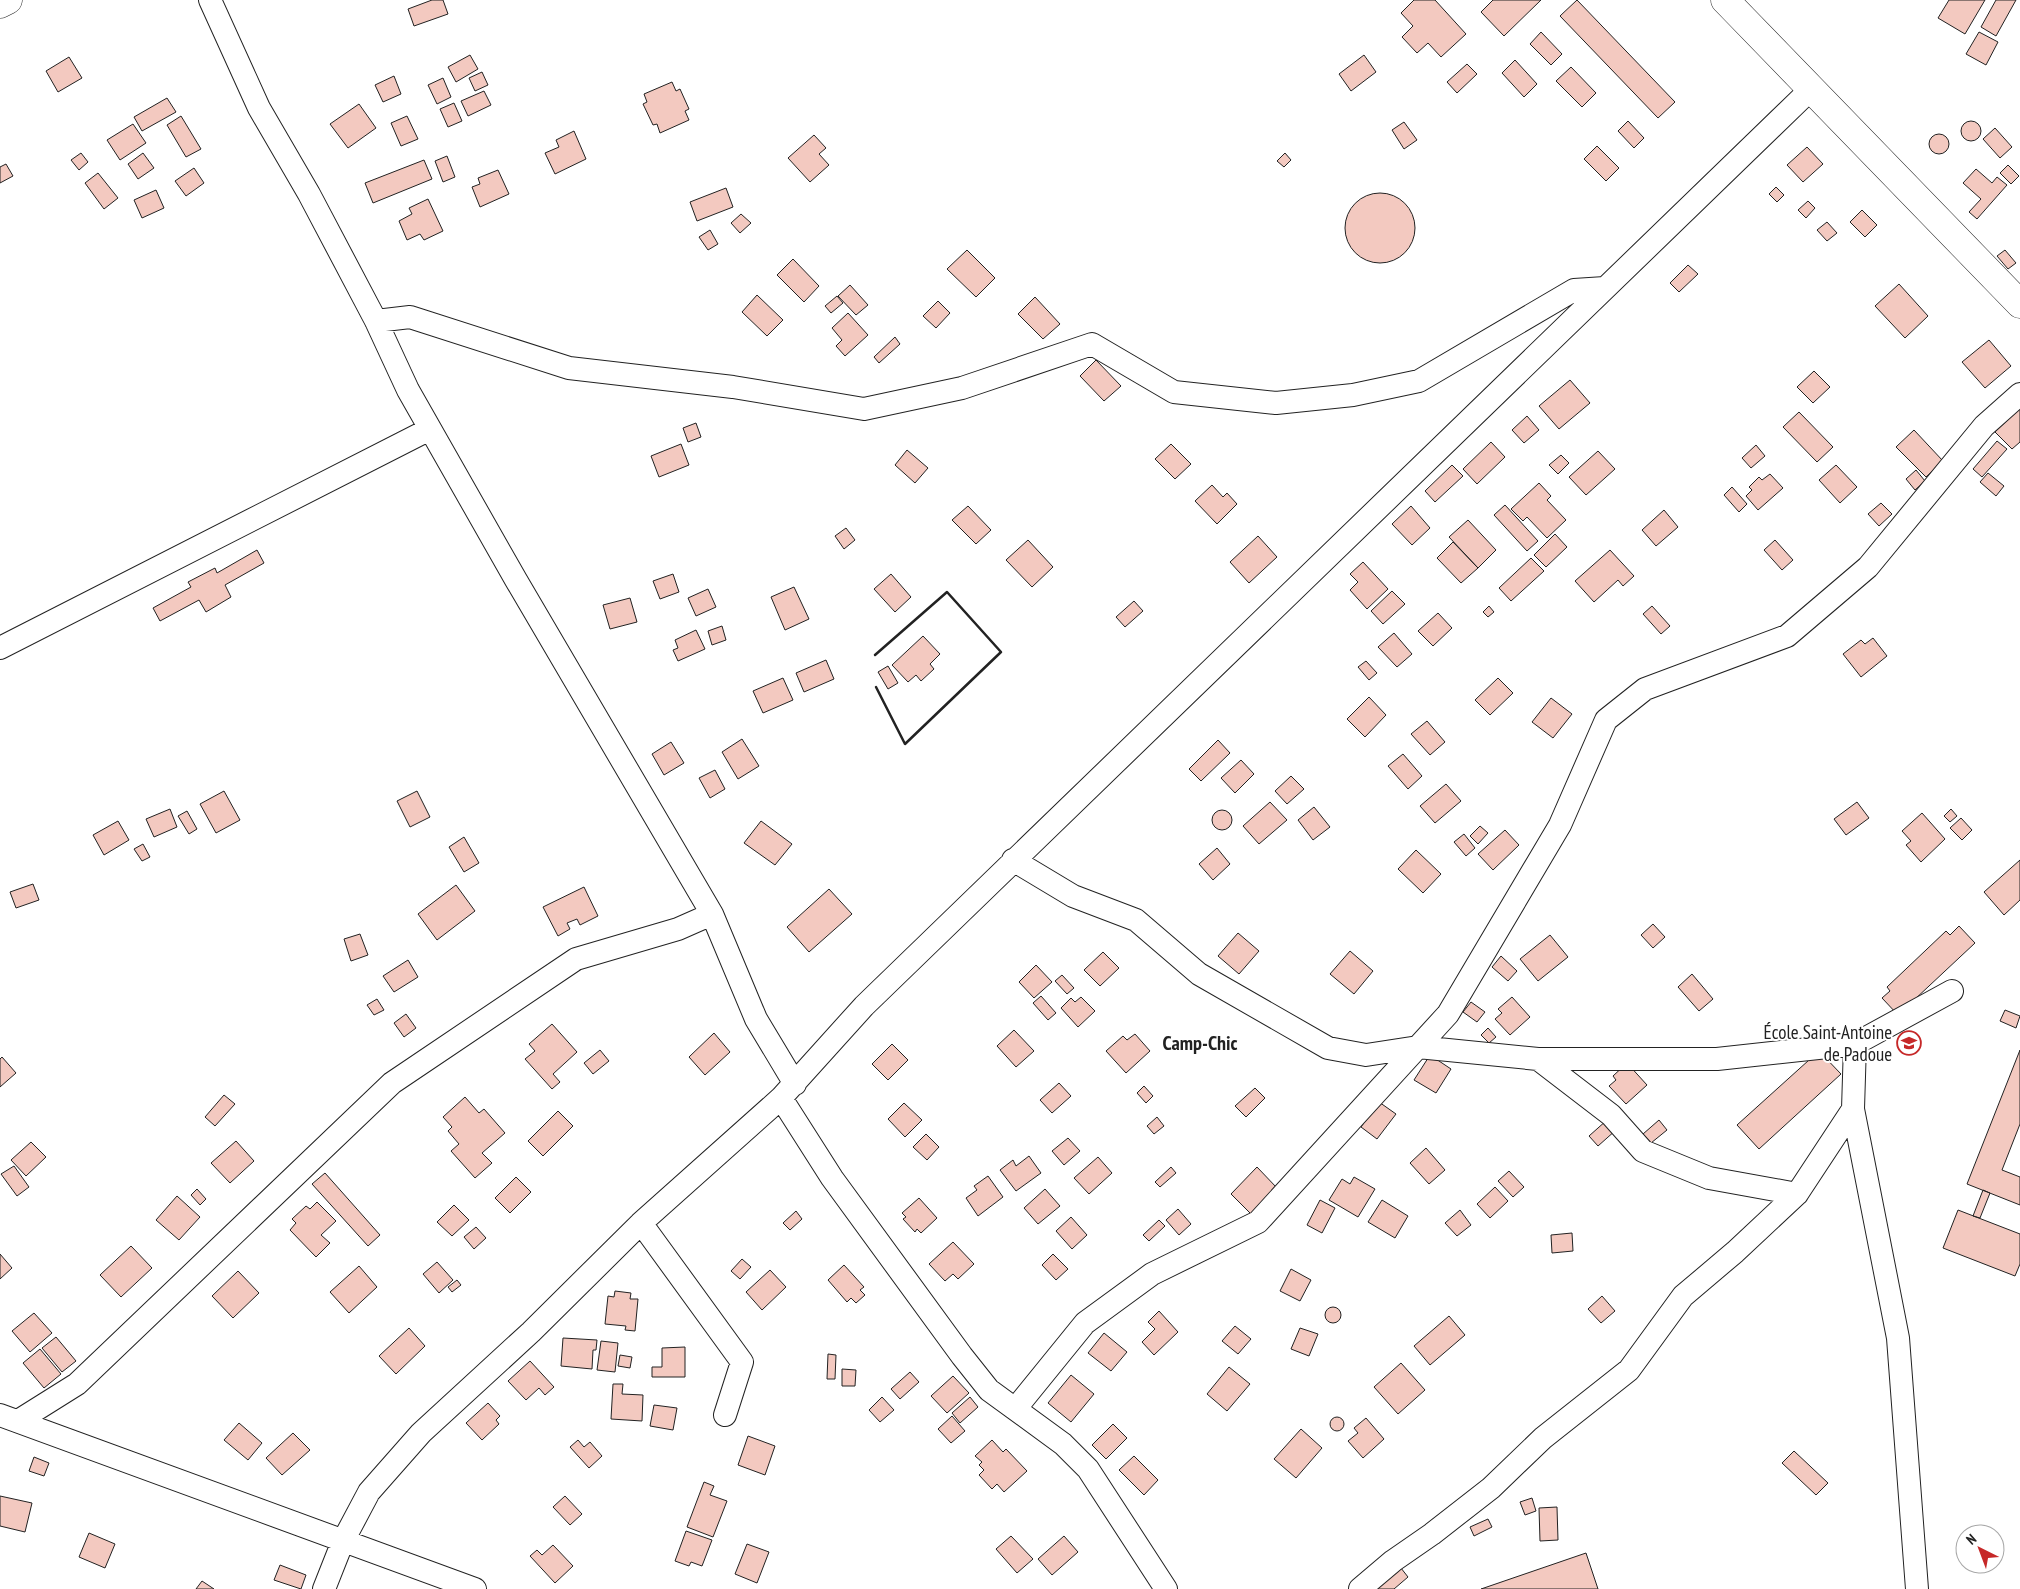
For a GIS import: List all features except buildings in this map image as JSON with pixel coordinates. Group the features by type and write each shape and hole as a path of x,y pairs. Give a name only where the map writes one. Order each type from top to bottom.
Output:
{"main road":[{"path":"0,4 8,0"},
{"path":"1725,0 2020,304"}],"street":[{"path":"210,0 259,108 309,194 430,429 712,914 788,1091 832,1178 989,1390 1016,1408 1062,1444 1088,1469 1166,1589"},
{"path":"324,1589 343,1541 370,1492 421,1433 531,1332 641,1222 788,1091 864,1006 1811,88"},
{"path":"376,321 410,317 569,368 733,387 864,408 962,388 1092,344 1174,392 1276,403 1353,394 1419,381 1574,290 1605,288"},
{"path":"1016,1408 1085,1323 1152,1274 1258,1222 1448,1014 1560,825 1606,720 1645,689 1787,636 1868,567 1984,426 2020,394"},
{"path":"0,648 430,429"},
{"path":"1013,860 1073,896 1136,920 1199,974 1328,1048 1366,1055 1418,1047 1538,1059 1717,1059 1855,1044 1952,991"},
{"path":"9,1418 77,1384 392,1083 576,959 678,929 712,914"},
{"path":"1855,1044 1853,1109 1898,1338 1917,1589"},
{"path":"1538,1059 1611,1115 1643,1151 1709,1178 1797,1194"},
{"path":"1360,1589 1393,1561 1432,1534 1491,1488 1543,1438 1629,1370 1683,1296 1735,1252 1797,1194 1853,1109"},
{"path":"641,1222 742,1362 725,1415"},
{"path":"9,1418 474,1589"}],"wall":[{"path":"875,655 947,592 1001,652 905,744 876,687"}],"place":[{"name":"École Saint-Antoine de Padoue","path":"1909,1043"}],"district":[{"name":"Camp-Chic","path":"1200,1043"}]}
